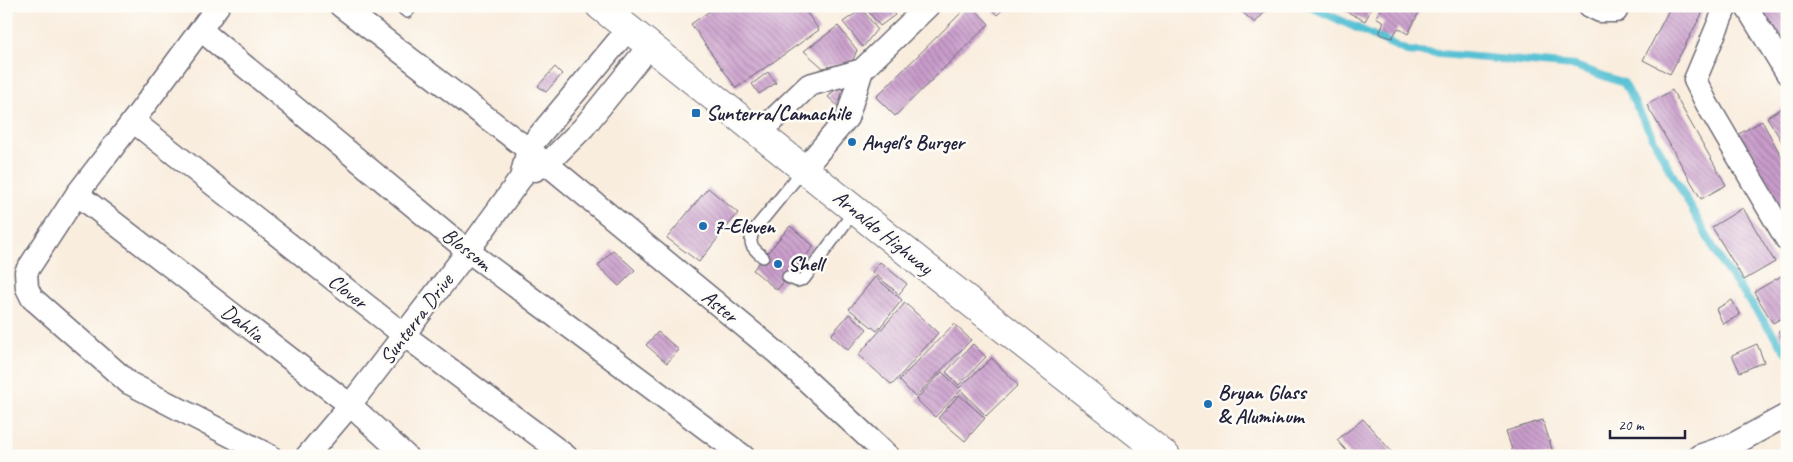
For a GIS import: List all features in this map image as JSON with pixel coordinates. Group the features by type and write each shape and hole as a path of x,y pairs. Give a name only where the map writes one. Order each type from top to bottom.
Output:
{"main road":[{"name":"Arnaldo Highway","path":"600,6 1166,456"}],"street":[{"path":"218,6 134,121 77,194 26,272 27,288 32,298 129,383 270,456"},
{"name":"Aster","path":"341,6 547,164 777,353 888,456"},
{"path":"759,133 809,85 862,70 928,6"},
{"path":"1590,6 1600,11 1617,8"},
{"path":"1726,6 1695,80 1707,104 1787,240"},
{"path":"1746,6 1787,73"},
{"name":"Blossom","path":"201,30 468,252 743,456"},
{"name":"Sunterra Drive","path":"307,456 350,405 468,252 521,178 528,149 639,36"},
{"name":"Sunterra Drive","path":"521,178 547,164 583,128 639,36"},
{"path":"804,169 847,118 862,70"},
{"name":"Clover","path":"134,121 404,335 566,456"},
{"name":"Dahlia","path":"77,194 350,405 406,456"},
{"path":"1700,456 1734,444 1786,416"}],"lane":[{"path":"400,6 407,12 412,6"},
{"path":"763,257 752,246 750,238 754,230 804,169"},
{"path":"788,277 797,281 804,279 855,210"}],"building":[{"path":"717,6 802,6 819,30 736,88 691,24"},
{"path":"872,6 888,6 895,15 880,26 867,10"},
{"path":"968,6 972,6 989,24 895,116 876,97"},
{"path":"989,6 1007,6 997,15"},
{"path":"1245,6 1270,6 1255,23 1241,11"},
{"path":"1341,6 1373,6 1365,21 1340,8"},
{"path":"1382,6 1422,6 1408,34 1398,28 1392,38 1379,34 1384,22 1376,17"},
{"path":"1671,6 1706,6 1670,74 1643,60"},
{"path":"1757,6 1787,6 1787,57"},
{"path":"862,9 877,29 863,47 843,22"},
{"path":"838,26 857,50 852,62 823,68 804,51"},
{"path":"555,67 562,74 546,92 538,86"},
{"path":"768,72 776,83 759,94 752,84"},
{"path":"839,86 851,98 840,108 828,97"},
{"path":"1672,90 1726,185 1701,199 1647,105"},
{"path":"1787,105 1787,150 1767,117"},
{"path":"1762,121 1787,167 1787,226 1737,135"},
{"name":"7-Eleven","path":"708,188 738,213 699,262 667,238"},
{"path":"1743,208 1775,262 1744,280 1712,227"},
{"name":"Shell","path":"790,226 814,246 777,290 753,270"},
{"path":"613,250 635,270 619,286 598,266"},
{"path":"880,262 907,284 899,294 872,272"},
{"path":"1783,275 1787,281 1787,315 1773,323 1754,292"},
{"path":"875,277 902,300 877,331 849,309"},
{"path":"1732,300 1740,315 1723,324 1716,309"},
{"path":"905,303 938,333 892,385 858,355"},
{"path":"849,314 867,329 848,350 831,335"},
{"path":"954,324 971,340 915,397 899,380"},
{"path":"1787,326 1787,345 1778,332"},
{"path":"658,332 679,350 667,363 646,345"},
{"path":"973,344 986,357 959,385 946,372"},
{"path":"1757,344 1764,362 1740,372 1732,355"},
{"path":"992,358 1018,385 986,416 961,390 935,417 916,399 942,372 959,388"},
{"path":"959,395 985,418 965,441 938,418"},
{"path":"1363,419 1391,451 1386,456 1351,456 1337,440"},
{"path":"1543,420 1554,456 1514,456 1506,431"}],"waterway":[{"path":"1309,6 1407,51 1575,66 1624,83 1723,265 1787,353"}],"place":[{"name":"Sunterra/Camachile","path":"696,113"},
{"name":"Angel's Burger","path":"852,142"},
{"name":"7-Eleven","path":"703,226"},
{"name":"Shell","path":"778,264"},
{"name":"Bryan Glass & Aluminum","path":"1208,404"}]}
